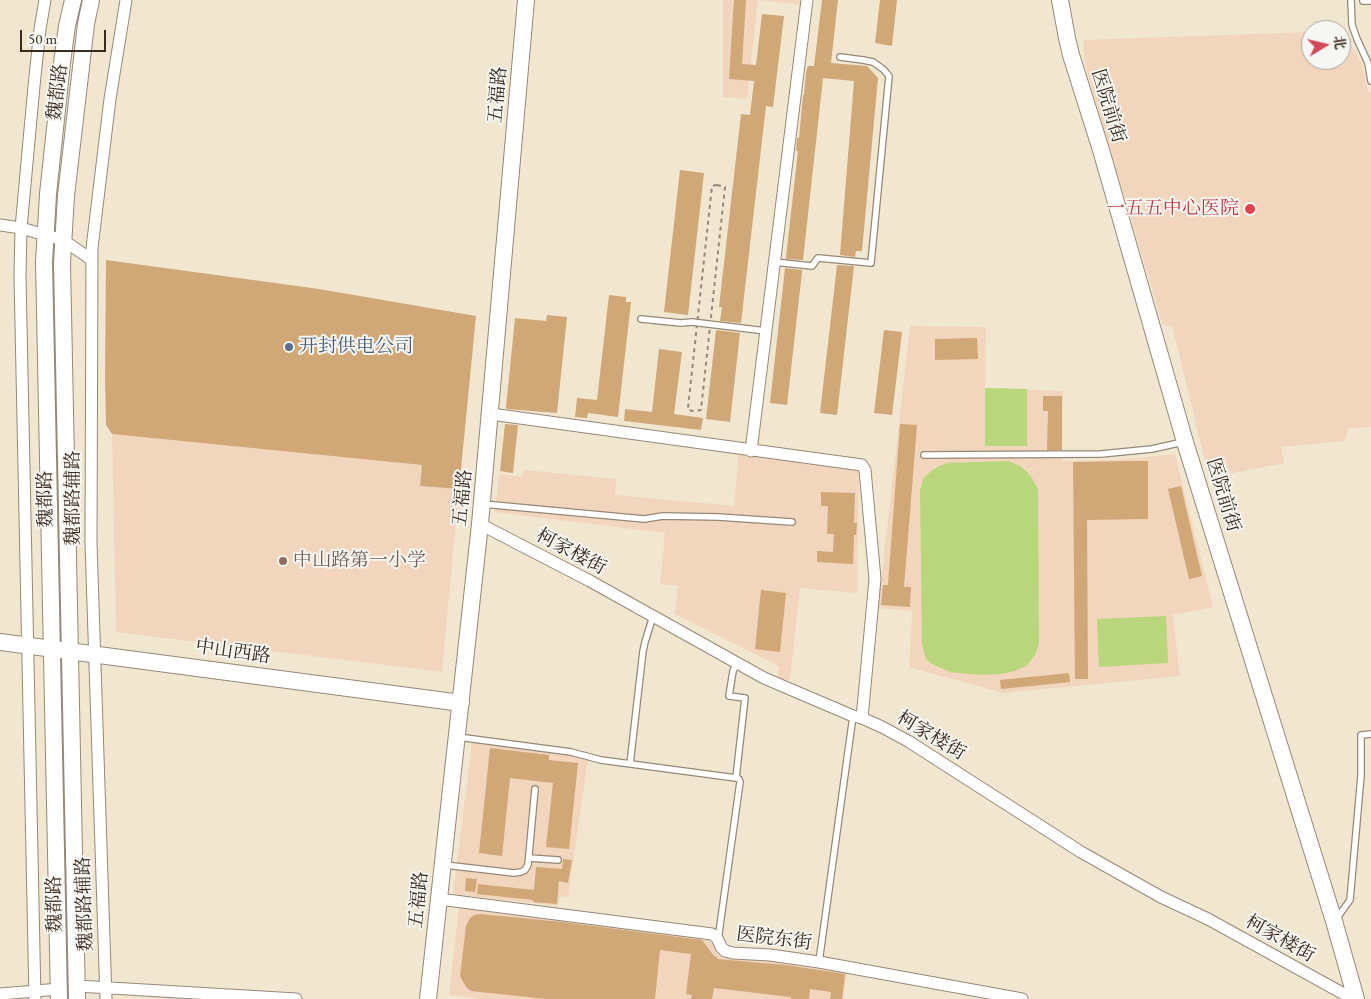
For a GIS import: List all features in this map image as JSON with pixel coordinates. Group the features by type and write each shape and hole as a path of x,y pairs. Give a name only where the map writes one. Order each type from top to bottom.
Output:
{"street":[{"path":"35,995 20,314 21,228 40,29 45,0"},
{"name":"魏都路","path":"59,994 44,262 48,194 62,63 73,0"},
{"name":"魏都路","path":"77,993 62,262 66,196 86,24 91,0"},
{"name":"魏都路辅路","path":"105,993 91,543 92,248 110,99 126,0"},
{"name":"五福路","path":"428,999 458,737 491,414 526,0"},
{"path":"751,451 807,0"},
{"name":"医院前街","path":"1060,0 1076,74 1101,150 1185,442 1334,922 1355,999"},
{"path":"0,226 21,228 63,240 92,260"},
{"path":"491,414 862,465 865,470 875,579 858,717"},
{"name":"柯家楼街","path":"480,524 590,581 764,678 882,727 908,741 1081,852 1161,897 1208,919 1355,999"},
{"name":"中山西路","path":"0,642 461,702"},
{"name":"医院东街","path":"439,899 712,934 717,938 721,947 733,953 770,955 819,962 1022,999"},
{"path":"77,993 296,999"},
{"path":"0,994 59,994"}],"lane":[{"path":"1351,0 1352,25 1368,63 1371,81"},
{"path":"1363,0 1364,2 1371,0"},
{"path":"1363,52 1371,51"},
{"path":"774,262 812,266 818,258 871,263 889,76 873,62 840,57"},
{"path":"641,318 681,324 697,322 766,330"},
{"path":"924,455 1102,454 1152,449 1185,442"},
{"path":"482,504 644,519 663,516 718,517 792,522"},
{"path":"630,764 643,651 653,616"},
{"path":"736,778 745,698 729,696 737,663"},
{"path":"819,962 858,717"},
{"path":"1334,922 1350,900 1362,776 1361,735 1371,734"},
{"path":"458,737 571,752 601,760 739,779 718,941"},
{"path":"443,865 514,873 525,870 529,858 535,789"},
{"path":"529,858 558,860"}],"path":[{"path":"717,184 725,188 701,410 694,411 688,410 688,408 697,322 712,186 717,184"}],"shaded area":[{"path":"723,0 758,0 747,99 723,97"},
{"path":"758,0 802,0 802,5"},
{"name":"一五五中心医院","path":"1301,32 1301,70 1351,70 1351,45 1362,63 1368,92 1371,92 1371,427 1348,428 1345,441 1281,447 1284,463 1228,474 1225,457 1205,461 1172,326 1163,326 1085,64 1083,40"},
{"path":"910,326 986,327 985,388 1063,391 1062,461 1115,460 1175,454 1213,607 1173,615 1180,676 1003,693 909,667 912,611 878,608"},
{"name":"中山路第一小学","path":"112,434 422,465 420,486 459,489 442,672 116,632"},
{"path":"739,451 859,468 857,593 800,588 790,680 778,679 779,666 675,614 678,586 660,584 665,533 495,512 499,474 523,477 524,470 616,479 615,495 734,506"},
{"path":"472,742 571,754 588,759 568,897 560,896 558,906 453,894"},
{"path":"459,907 704,935 720,953 847,972 843,999 483,999 449,995"}],"green space":[{"path":"985,388 1027,389 1027,446 985,446"},
{"path":"1009,461 1027,472 1038,489 1039,643 1035,655 1026,666 1015,671 981,675 950,672 932,664 926,659 922,644 920,491 923,479 931,471 947,463"},
{"path":"1166,616 1168,663 1099,667 1097,619"}],"building":[{"path":"734,0 746,0 742,64 756,65 762,14 784,16 773,107 766,106 741,323 720,321 722,307 719,307 741,114 750,115 754,81 729,79"},
{"path":"822,0 838,0 831,63 867,66 878,78 862,251 856,251 855,257 840,255 854,81 823,78 803,260 786,259 798,151 796,151 797,138 799,138 806,72 808,66 814,66"},
{"path":"880,0 897,0 892,46 875,43"},
{"path":"680,170 704,173 688,315 664,312"},
{"name":"开封供电公司","path":"106,260 319,289 476,316 459,489 420,486 422,465 112,434 106,425"},
{"path":"837,265 854,266 837,415 820,413"},
{"path":"785,268 802,270 787,405 770,403"},
{"path":"609,295 626,297 626,302 631,302 618,417 588,413 587,418 575,417 577,398 597,400"},
{"path":"547,315 567,317 557,413 507,409 515,318 546,321"},
{"path":"716,330 740,333 730,422 706,419"},
{"path":"884,330 902,332 892,415 874,413"},
{"path":"977,338 978,359 935,360 935,339"},
{"path":"659,349 682,352 674,414 703,418 701,430 624,421 625,409 652,412"},
{"path":"1043,396 1062,396 1062,450 1047,450 1048,411 1043,411"},
{"path":"505,424 518,425 513,473 500,471"},
{"path":"900,424 917,425 904,587 911,587 910,607 881,605 883,585 888,585"},
{"path":"1148,461 1148,519 1087,520 1088,679 1075,679 1073,462"},
{"path":"1181,486 1202,576 1189,579 1168,489"},
{"path":"821,492 855,493 854,523 857,523 856,535 854,535 853,564 817,562 817,551 833,552 834,534 827,534 828,506 821,506"},
{"path":"761,590 786,593 780,652 755,649"},
{"path":"1069,673 1070,682 1001,689 1000,680"},
{"path":"490,748 549,755 549,760 578,763 569,849 546,847 553,783 510,778 502,856 479,853"},
{"path":"563,859 572,860 568,883 559,881 557,904 477,894 478,884 534,890 536,867 562,869"},
{"path":"466,878 477,879 475,892 465,891"},
{"path":"480,914 562,922 702,940 717,959 786,965 845,974 842,999 830,999 831,992 810,989 809,999 791,999 791,997 714,988 712,999 691,999 692,995 686,994 691,954 660,950 655,999 546,999 471,991 466,987 460,976 466,926 470,918"}],"place":[{"name":"一五五中心医院","path":"1250,209"},
{"name":"开封供电公司","path":"289,347"},
{"name":"中山路第一小学","path":"283,561"}]}
